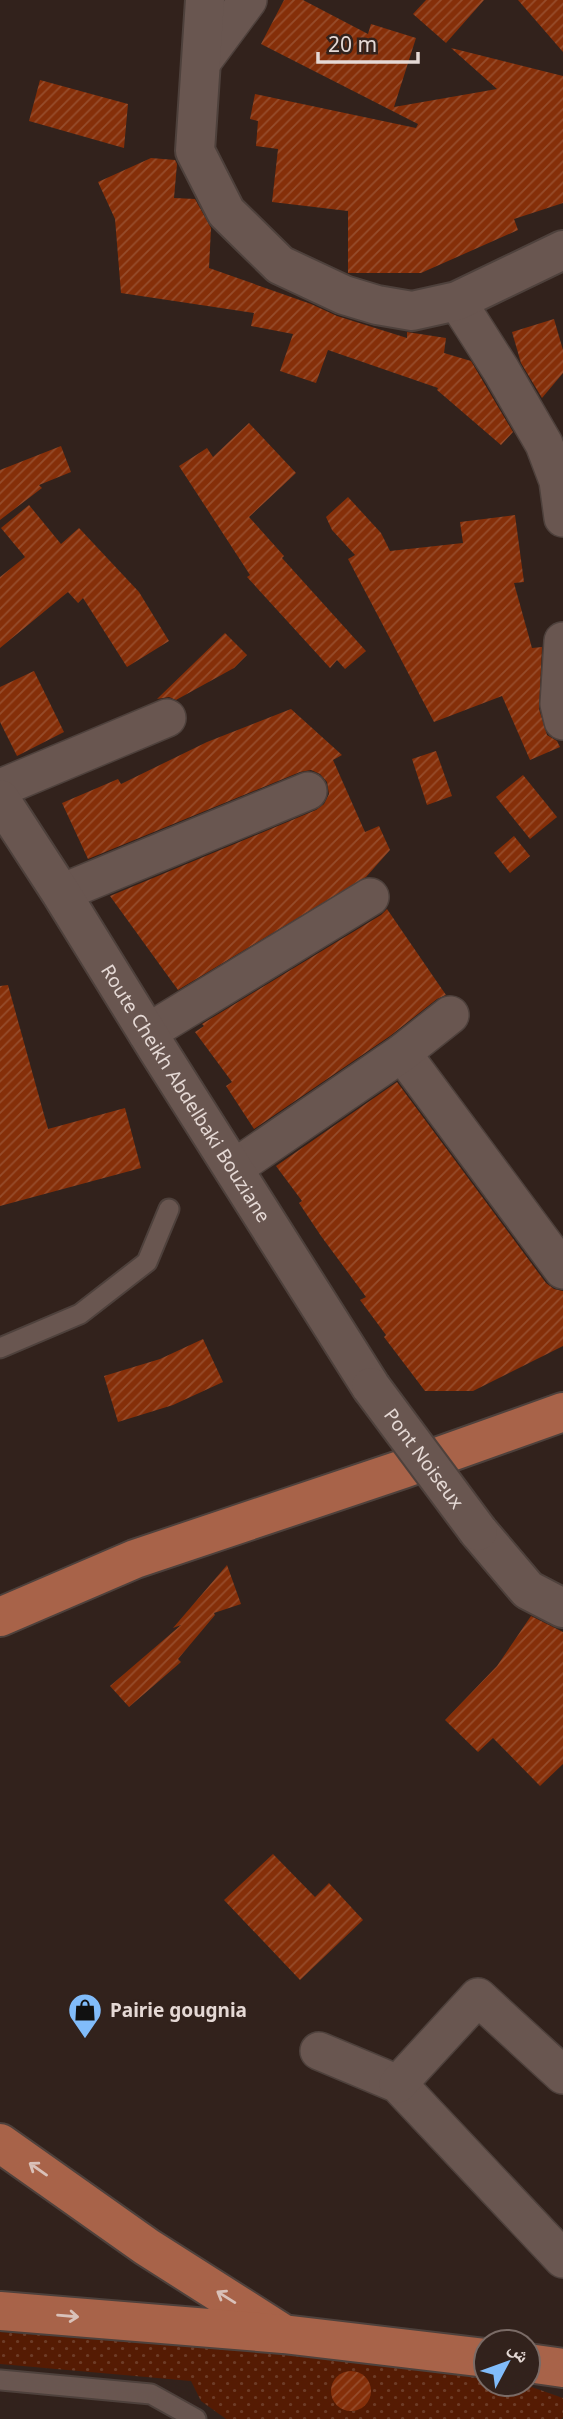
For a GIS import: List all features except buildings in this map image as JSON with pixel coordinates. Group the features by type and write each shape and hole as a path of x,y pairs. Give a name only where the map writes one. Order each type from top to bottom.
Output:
{"main road":[{"path":"0,1617 135,1559 563,1412"},
{"path":"0,2143 147,2247 284,2334"},
{"path":"0,2311 284,2334 472,2356"},
{"path":"542,2365 563,2368"}],"street":[{"path":"205,0 195,151 226,212 279,265 344,295 377,305 412,311 457,302 563,250"},
{"path":"202,62 248,0"},
{"path":"457,302 544,444 558,481 563,518"},
{"path":"563,641 559,704 563,721"},
{"path":"0,788 167,718"},
{"path":"61,893 308,791"},
{"name":"Route Cheikh Abdelbaki Bouziane","path":"0,799 371,1387"},
{"path":"147,1033 370,897"},
{"path":"233,1169 402,1053 450,1015"},
{"path":"402,1053 563,1270"},
{"name":"Pont Noiseux","path":"371,1387 478,1531 528,1590 563,1608"},
{"path":"398,2084 478,1997 563,2075"},
{"path":"319,2051 398,2084 563,2259"}],"lane":[{"path":"0,1348 80,1314 147,1262 169,1209"},
{"path":"0,2380 151,2394 196,2419"}],"shaded area":[{"path":"0,2332 472,2369 472,2398 542,2398 542,2391 563,2398 563,2417 226,2419 201,2401 191,2381 0,2364"}],"place":[{"name":"Pairie gougnia","path":"85,2040"}]}
